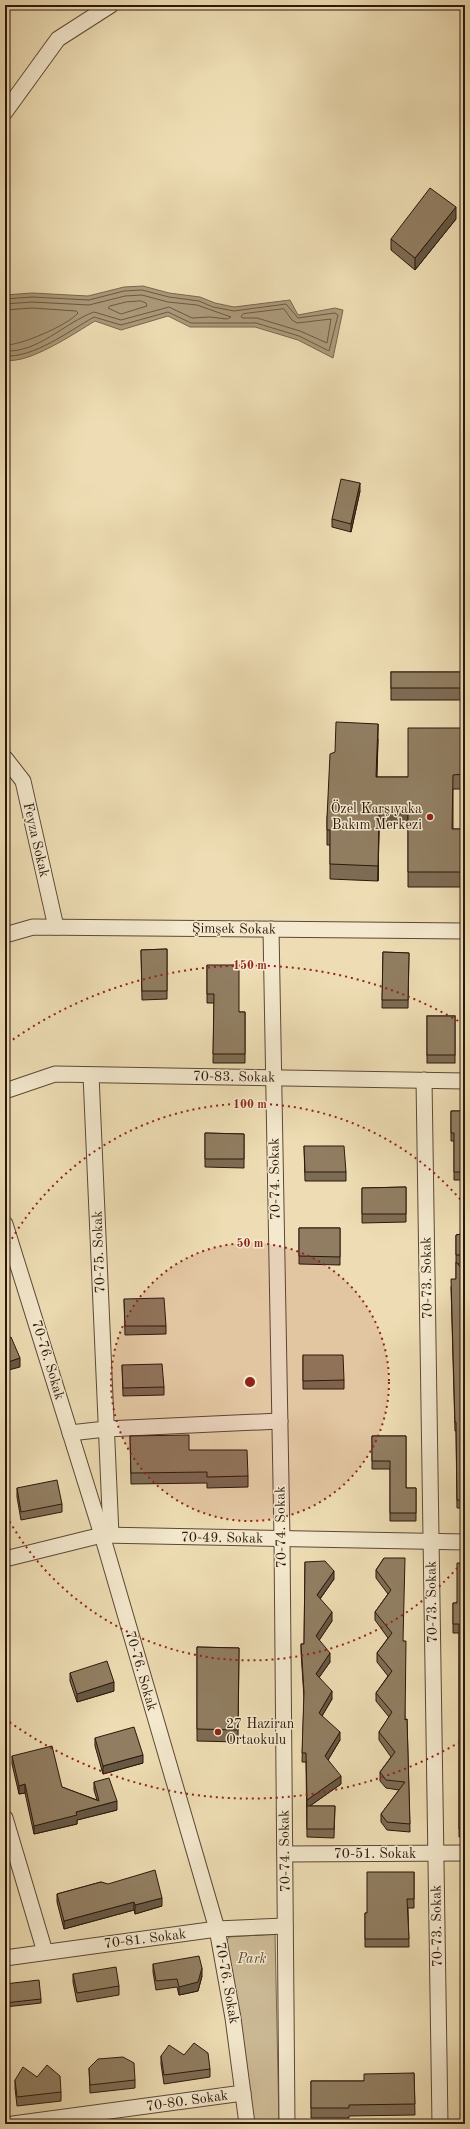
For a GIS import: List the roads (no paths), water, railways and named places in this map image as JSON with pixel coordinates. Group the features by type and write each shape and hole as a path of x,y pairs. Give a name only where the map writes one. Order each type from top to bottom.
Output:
{"street":[{"path":"5,112 58,39 111,5"},
{"name":"Feyza Sokak","path":"5,758 23,781 56,927"},
{"name":"Şimşek Sokak","path":"5,935 33,927 465,931"},
{"name":"70-74. Sokak","path":"271,929 282,1539 287,2124"},
{"name":"70-83. Sokak","path":"5,1091 55,1074 465,1081"},
{"name":"70-75. Sokak","path":"91,1075 106,1429 106,1535"},
{"name":"70-73. Sokak","path":"424,1080 440,2124"},
{"name":"70-76. Sokak","path":"5,1224 70,1433 106,1535 217,1929 233,2018 247,2124"},
{"path":"70,1433 106,1429 280,1421"},
{"name":"70-49. Sokak","path":"5,1559 106,1535 465,1542"},
{"path":"5,1818 45,1952"},
{"name":"70-51. Sokak","path":"285,1854 465,1853"},
{"name":"70-81. Sokak","path":"5,1958 217,1929 285,1926"},
{"name":"70-80. Sokak","path":"13,2124 243,2093"}],"water":[{"path":"143,286 169,293 200,297 215,303 234,307 290,300 298,315 335,308 343,310 333,358 298,340 255,327 190,327 168,316 121,330 95,321 64,340 38,353 26,358 5,360 5,295 32,293 88,296 124,287"}],"place":[{"name":"Özel Karşıyaka Bakım Merkezi","path":"430,817"},
{"name":"27 Haziran Ortaokulu","path":"218,1732"}],"park label":[{"name":"Park","path":"252,1959"}]}
